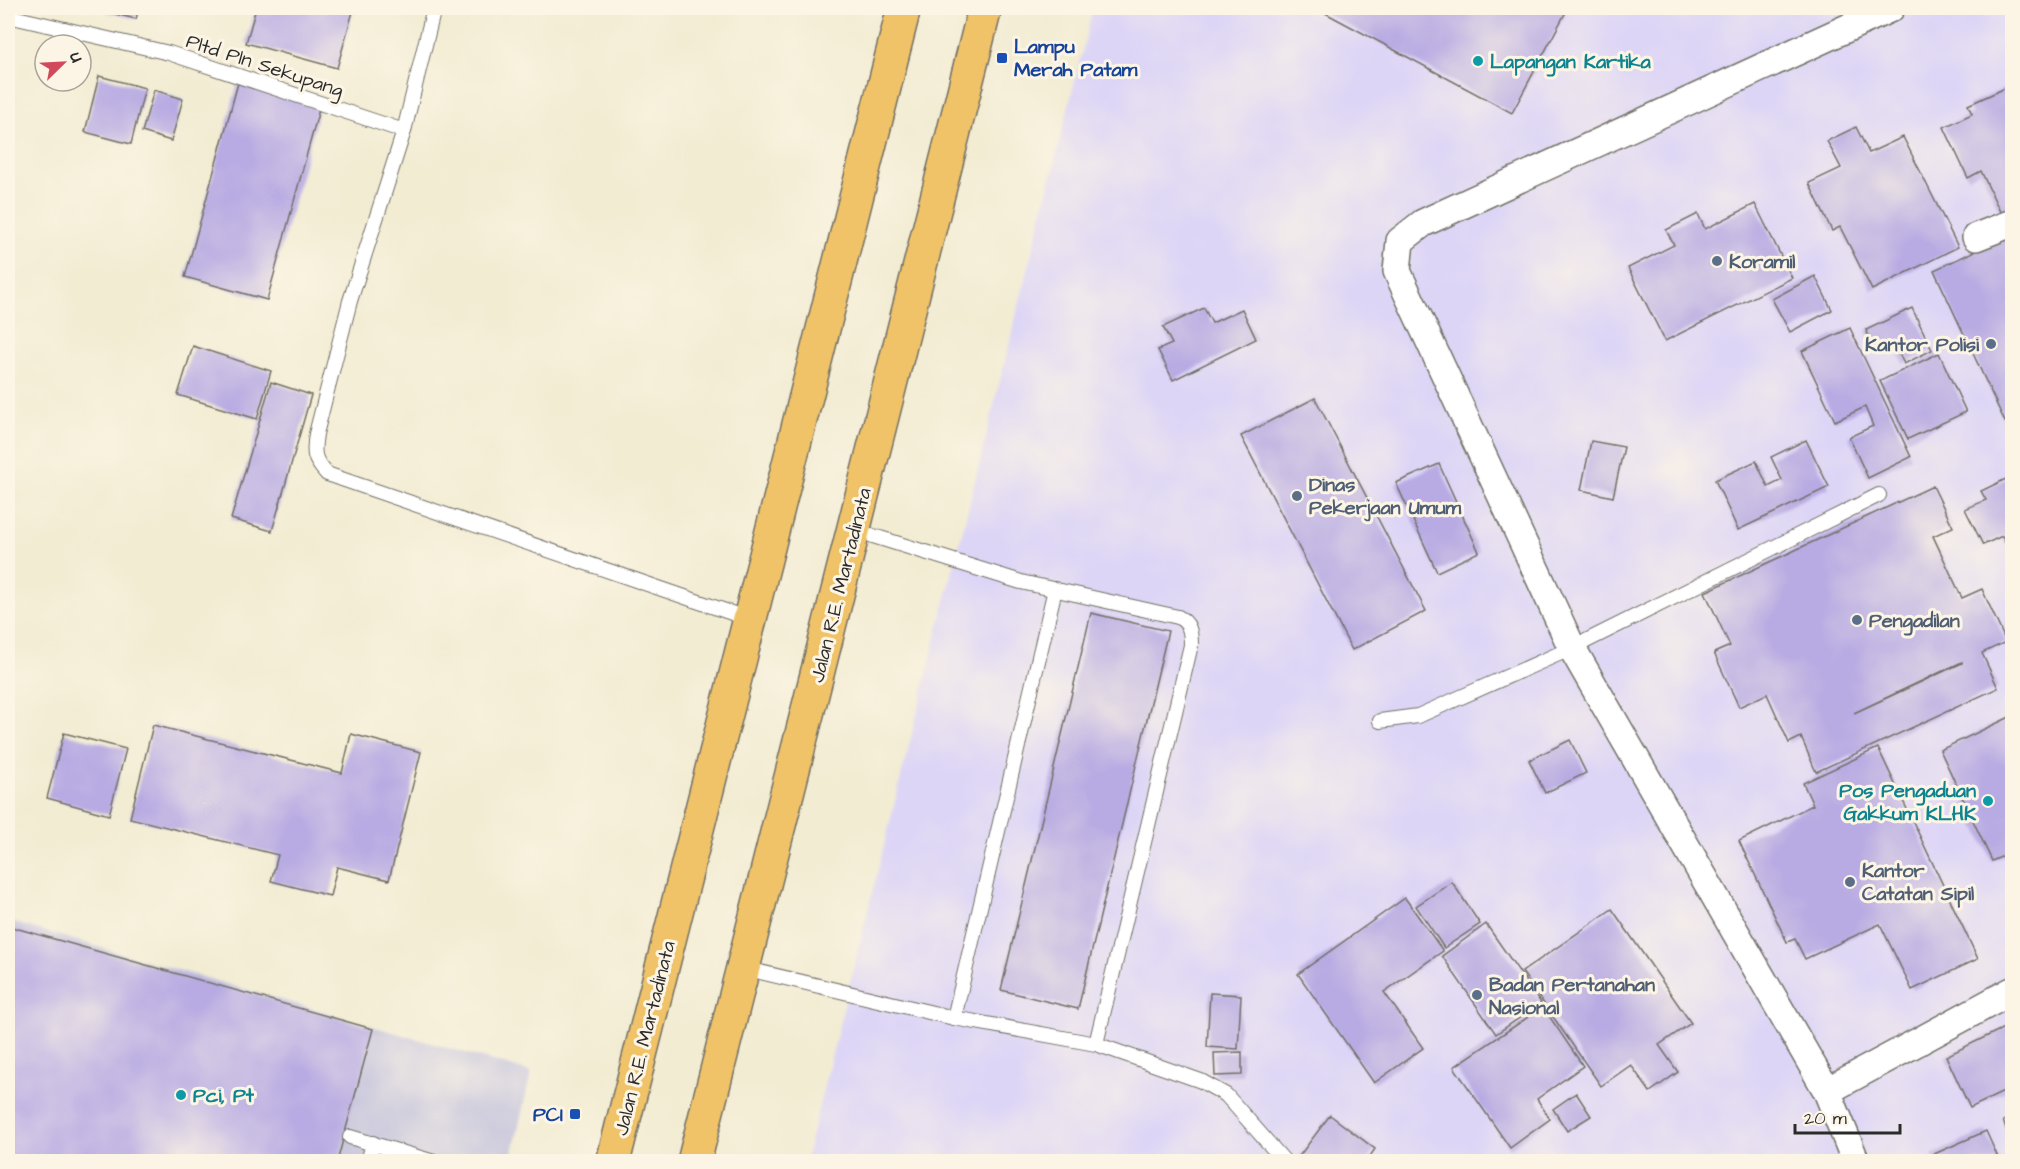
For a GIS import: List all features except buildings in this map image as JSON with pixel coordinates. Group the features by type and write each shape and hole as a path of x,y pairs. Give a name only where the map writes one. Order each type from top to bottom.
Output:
{"highway":[{"name":"Jalan R.E. Martadinata","path":"613,1161 904,8"},
{"name":"Jalan R.E. Martadinata","path":"694,1161 986,8"}],"street":[{"path":"1856,1161 1827,1092 1572,648 1397,271 1400,241 1424,223 1891,8"},
{"path":"1976,237 2013,223"},
{"path":"1827,1092 2013,991"}],"lane":[{"path":"434,8 404,131 350,302 316,434 313,451 317,464 327,474 749,619"},
{"name":"Pltd Pln Sekupang","path":"8,16 169,53 404,131"},
{"path":"1380,721 1418,716 1572,648 1879,495"},
{"path":"854,530 1021,582 1178,617 1185,621 1191,632 1191,645 1096,1044"},
{"path":"954,1018 1055,589"},
{"path":"743,968 954,1018 1096,1044 1201,1081 1226,1095 1285,1161"},
{"path":"350,1137 434,1161"},
{"path":"368,1161 374,1143"}],"shaded area":[{"path":"1093,8 2012,8 2012,1161 805,1162"},
{"name":"Pci, Pt","path":"8,921 531,1072 511,1161 8,1161"}],"place":[{"name":"Lampu Merah Patam","path":"1002,58"},
{"name":"Lapangan Kartika","path":"1478,61"},
{"name":"Koramil","path":"1717,261"},
{"name":"Kantor Polisi","path":"1991,344"},
{"name":"Dinas Pekerjaan Umum","path":"1297,496"},
{"name":"Pengadilan","path":"1857,620"},
{"name":"Pos Pengaduan Gakkum KLHK","path":"1988,801"},
{"name":"Kantor Catatan Sipil","path":"1850,882"},
{"name":"Badan Pertanahan Nasional","path":"1477,995"},
{"name":"Pci, Pt","path":"181,1095"},
{"name":"PCI","path":"575,1114"}]}
